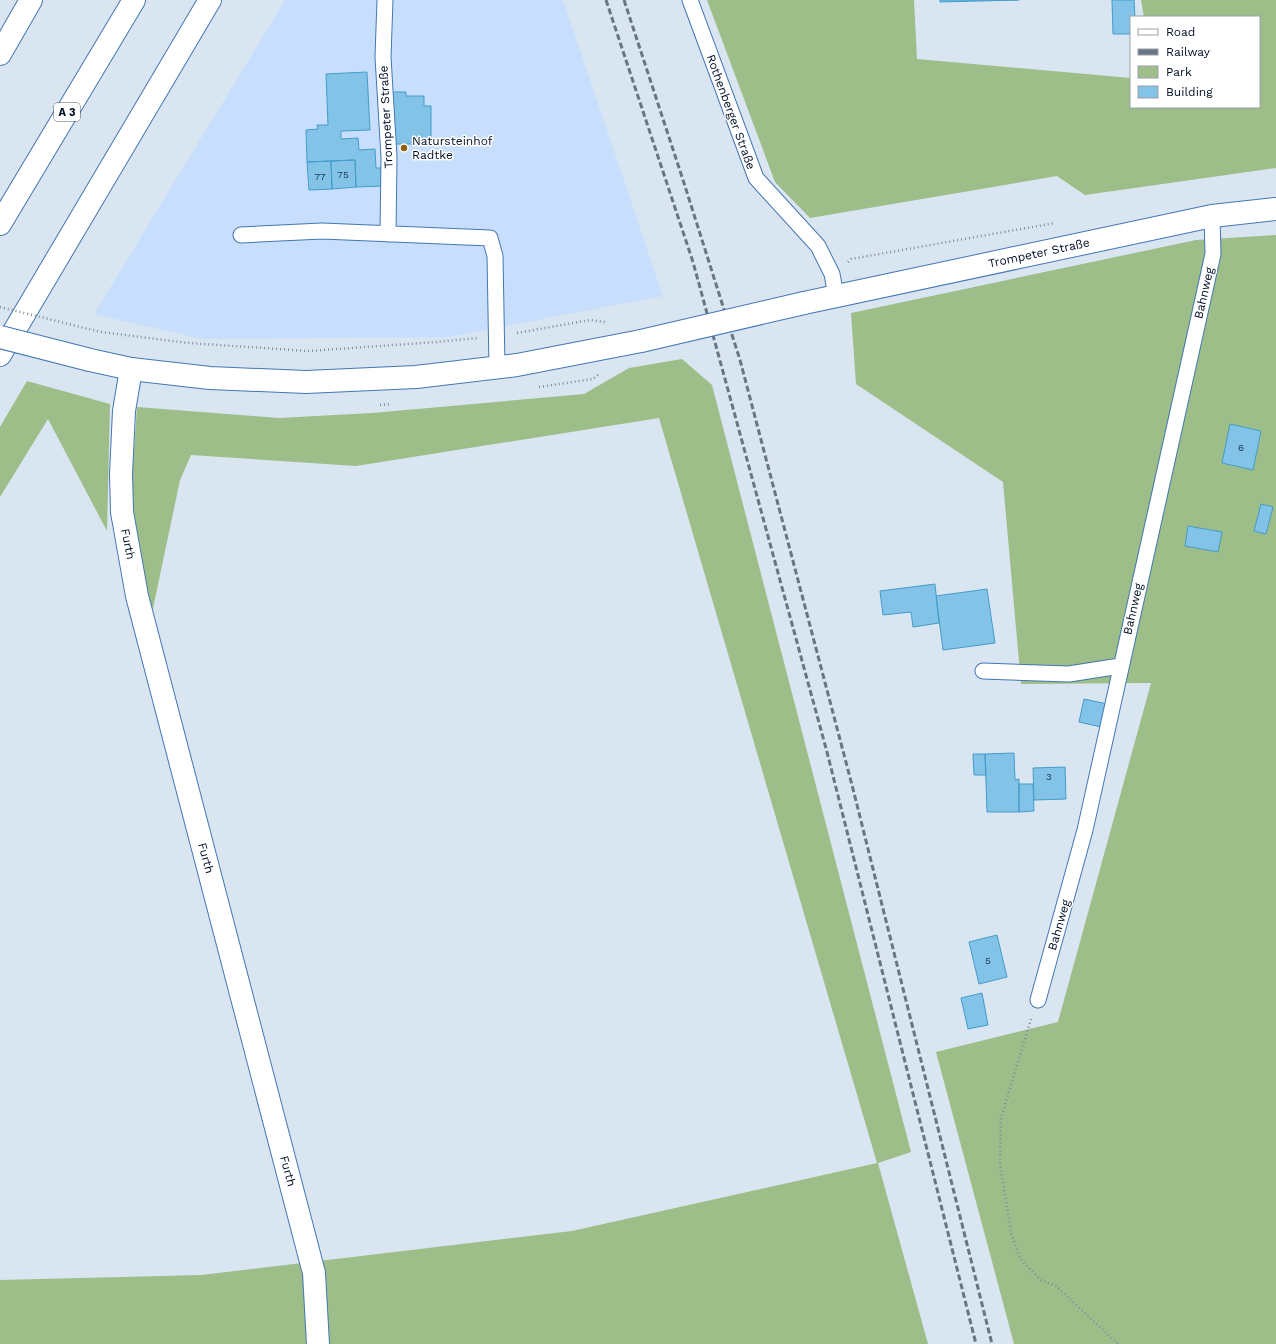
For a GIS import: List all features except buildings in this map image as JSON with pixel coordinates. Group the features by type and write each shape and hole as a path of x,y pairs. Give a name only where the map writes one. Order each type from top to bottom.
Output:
{"main road":[{"path":"0,54 31,0"},
{"name":"A 3","path":"0,224 134,0"},
{"path":"0,355 210,0"},
{"name":"Trompeter Straße","path":"0,337 131,369 210,378 306,382 416,377 517,365 641,341 804,303 1212,216 1276,208"},
{"name":"Furth","path":"131,369 124,411 121,474 122,512 136,588 314,1273 318,1344"}],"lane":[{"name":"Trompeter Straße","path":"385,0 383,57 389,157 388,234"},
{"name":"Rothenberger Straße","path":"690,0 756,178 818,246 832,274 836,296"},
{"name":"Bahnweg","path":"1038,1000 1085,830 1120,666 1213,254 1212,216"},
{"path":"241,235 322,231 490,238 495,256 497,367"},
{"path":"983,671 1069,674 1120,666"}],"path":[{"path":"0,307 101,332 188,343 309,351 496,336 590,320 610,322"},
{"path":"1038,1000 1000,1118 1000,1164 1011,1232 1020,1259 1041,1280 1056,1286 1118,1344"}],"shaded area":[{"name":"Natursteinhof Radtke","path":"285,0 563,0 663,296 450,337 201,339 94,314"}],"green space":[{"path":"707,0 914,0 917,59 1130,78 1130,108 1260,108 1260,16 1144,16 1141,0 1276,0 1276,168 1085,195 1057,176 810,218 775,182"},
{"path":"1276,235 1276,1344 1014,1344 936,1052 1058,1022 1151,683 1021,684 1003,482 856,384 851,313 1196,240"},
{"path":"682,359 712,385 911,1152 878,1163 928,1344 0,1344 0,1280 201,1275 572,1231 877,1163 659,418 356,466 191,455 180,480 151,618 131,494 137,407 279,418 372,413 584,394 629,368"},
{"path":"27,381 110,404 107,531 48,419 0,497 0,427"}],"railway":[{"path":"606,0 693,262 827,752 976,1344"},
{"path":"624,0 740,360 852,785 992,1344"}],"place":[{"name":"Natursteinhof Radtke","path":"404,148"}]}
